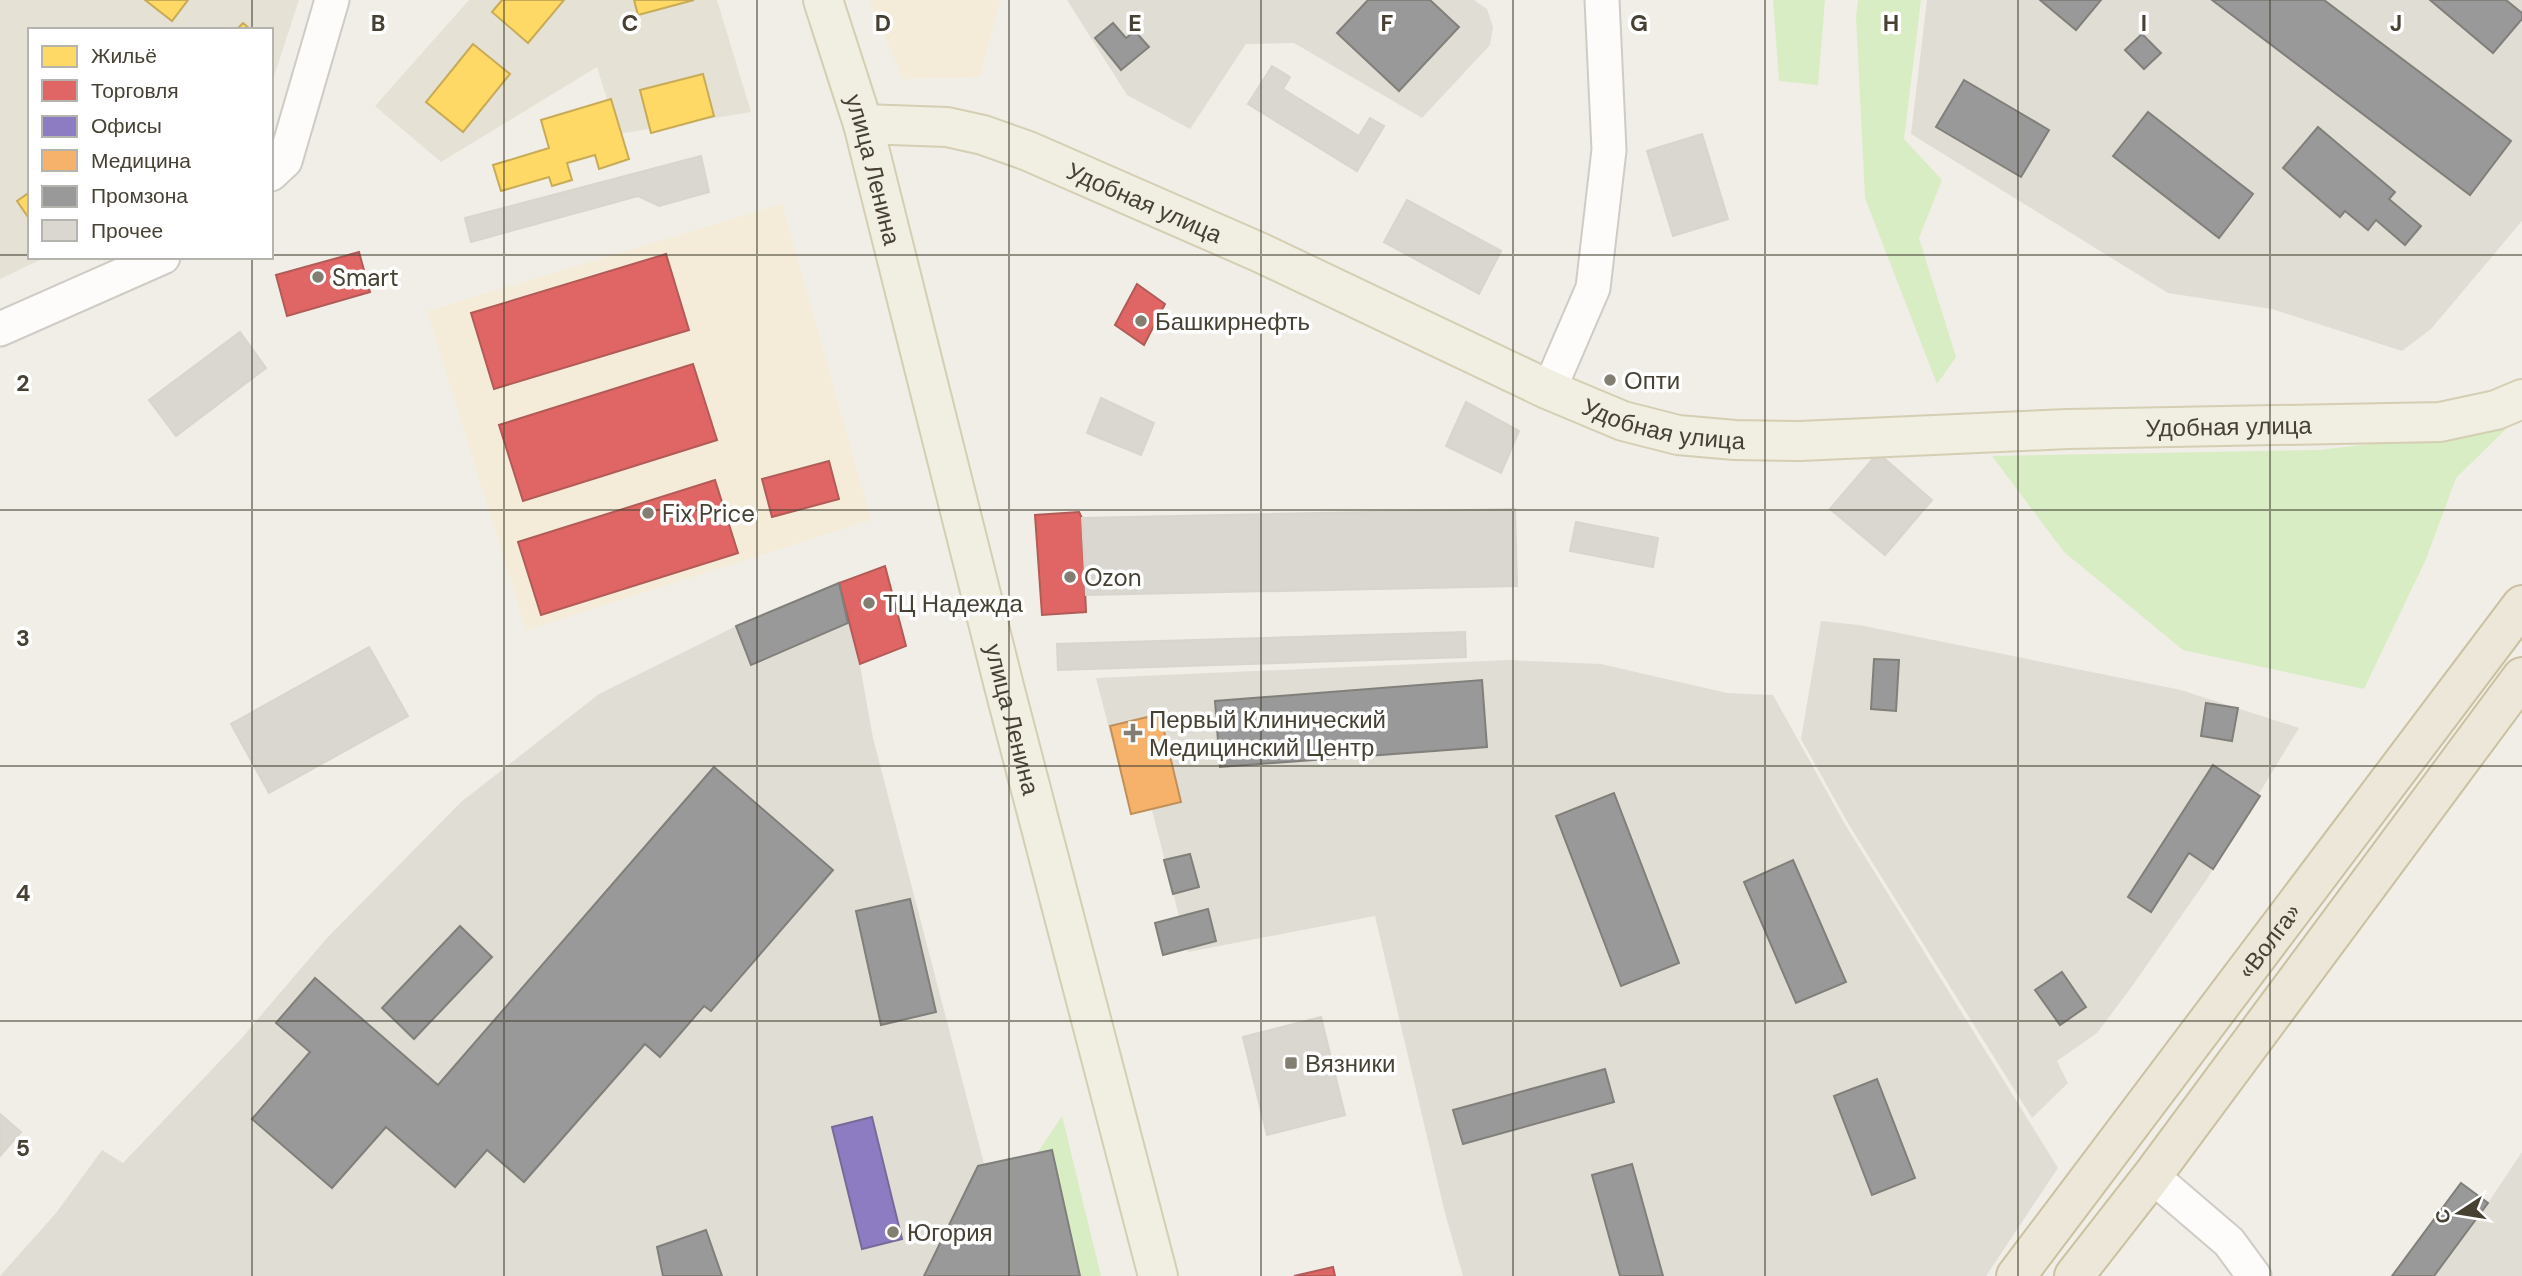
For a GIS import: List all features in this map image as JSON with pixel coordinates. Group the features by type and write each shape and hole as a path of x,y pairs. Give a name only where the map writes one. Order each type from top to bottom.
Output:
{"highway":[{"name":"«Волга»","path":"2017,1276 2522,605"},
{"name":"«Волга»","path":"2074,1276 2152,1176 2522,677"}],"main road":[{"name":"улица Ленина","path":"823,0 863,124 998,663 1158,1276"},
{"name":"Удобная улица","path":"863,124 947,127 983,135 1028,151 1261,253 1549,390 1623,421 1678,435 1735,440 1800,441 2068,429 2440,422 2496,410 2522,399"}],"street":[{"path":"273,172 285,161 332,0"},
{"path":"1549,390 1593,288 1609,150 1602,0"},
{"path":"0,330 159,259"},
{"path":"2152,1176 2229,1242 2254,1276"}],"shaded area":[{"path":"0,0 299,0 273,79 273,28 28,28 28,259 42,259 0,279"},
{"path":"469,0 717,0 751,112 618,134 597,67 441,162 375,106"},
{"path":"869,0 1000,0 980,77 903,79"},
{"path":"1067,0 1474,0 1487,9 1493,27 1490,45 1422,118 1294,43 1246,44 1190,129 1127,95"},
{"path":"1927,0 2522,0 2522,221 2431,329 2402,351 2272,309 2168,293 1911,134"},
{"path":"782,204 871,520 526,630 427,311"},
{"path":"885,566 906,646 860,665 873,738 988,1179 937,1276 0,1276 56,1213 102,1150 123,1163 240,1040 326,939 461,802 599,694 736,626"},
{"path":"1821,621 1859,625 2181,690 2299,728 2207,879 2130,989 2097,1033 2057,1061 2068,1083 2032,1118 1849,825 1801,739"},
{"path":"1508,660 1601,664 1727,693 1773,695 1846,826 2058,1168 1986,1276 1463,1276 1445,1213 1375,916 1188,952 1152,810 1131,814 1096,678"},
{"path":"2522,1152 2522,1276 2434,1276 2488,1203"}],"green space":[{"path":"1773,0 1825,0 1818,85 1779,81"},
{"path":"1858,0 1921,0 1904,139 1942,180 1919,238 1956,357 1937,384 1865,198 1856,16"},
{"path":"2506,429 2456,478 2426,559 2364,689 2183,650 2064,552 1992,456 2318,450"},
{"path":"1062,1116 1101,1276 961,1276 992,1220"}],"building: Жильё":[{"path":"145,0 188,0 172,21"},
{"path":"502,0 564,0 528,43 492,12"},
{"path":"634,0 694,0 638,15"},
{"path":"473,44 510,74 463,132 426,102"},
{"path":"703,74 714,116 651,133 640,90"},
{"path":"611,99 629,159 599,169 595,155 567,163 572,180 552,186 549,177 501,191 493,165 549,148 541,120"},
{"path":"28,193 28,217 17,201"}],"building: Торговля":[{"path":"359,252 370,292 287,316 276,275"},
{"path":"666,254 689,330 494,389 471,313"},
{"path":"1137,284 1165,304 1144,345 1115,325"},
{"path":"693,364 717,440 523,501 499,425"},
{"path":"829,461 839,499 772,517 762,479"},
{"path":"715,480 738,553 541,615 518,542"},
{"path":"1079,512 1082,518 1086,612 1042,615 1035,515"},
{"name":"ТЦ Надежда","path":"885,566 906,646 860,664 839,583"},
{"path":"1333,1267 1335,1276 1294,1276"}],"building: Офисы":[{"path":"872,1117 902,1239 862,1249 832,1127"}],"building: Медицина":[{"path":"1160,714 1181,802 1131,814 1110,726"}],"building: Промзона":[{"path":"1368,0 1430,0 1459,27 1399,91 1337,33"},
{"path":"2040,0 2101,0 2076,30"},
{"path":"2212,0 2324,0 2511,141 2470,195"},
{"path":"2430,0 2506,0 2522,13 2522,19 2493,53"},
{"path":"1113,23 1126,38 1135,31 1149,47 1121,70 1095,38"},
{"path":"2142,34 2161,53 2144,69 2125,50"},
{"path":"1964,80 2049,130 2021,177 1936,127"},
{"path":"2148,112 2253,194 2219,238 2113,156"},
{"path":"2318,127 2395,192 2389,199 2421,226 2405,245 2376,220 2368,230 2345,211 2340,217 2283,168"},
{"path":"839,583 848,623 751,665 736,626"},
{"path":"1874,659 1899,660 1896,711 1871,709"},
{"path":"1482,680 1487,747 1220,767 1215,701"},
{"path":"2206,703 2238,708 2232,741 2201,736"},
{"path":"2213,765 2260,796 2213,869 2189,853 2151,912 2128,897"},
{"path":"714,767 833,870 711,1011 704,1006 660,1057 645,1044 524,1182 487,1150 455,1187 386,1127 332,1188 252,1119 310,1052 276,1023 315,978 438,1085"},
{"path":"1614,793 1679,963 1621,986 1556,816"},
{"path":"1190,854 1199,887 1173,894 1164,860"},
{"path":"1793,860 1846,982 1796,1003 1744,882"},
{"path":"910,899 936,1012 881,1025 856,911"},
{"path":"1208,909 1216,941 1163,955 1155,923"},
{"path":"460,926 492,957 414,1039 382,1008"},
{"path":"2062,972 2086,1007 2060,1025 2035,990"},
{"path":"1605,1069 1614,1102 1463,1144 1453,1110"},
{"path":"1877,1079 1915,1178 1872,1195 1834,1096"},
{"path":"1052,1150 1080,1276 924,1276 978,1166"},
{"path":"1632,1164 1663,1276 1620,1276 1592,1175"},
{"path":"2461,1183 2488,1203 2434,1276 2392,1276"},
{"path":"706,1230 722,1276 663,1276 657,1247"}],"building: Прочее":[{"path":"1272,66 1290,77 1283,89 1359,136 1370,118 1384,126 1357,171 1248,104"},
{"path":"1702,134 1728,219 1673,236 1647,151"},
{"path":"701,156 709,192 659,206 638,196 471,242 465,218"},
{"path":"1407,200 1501,251 1479,294 1384,242"},
{"path":"240,332 266,368 176,436 149,400"},
{"path":"1101,398 1154,423 1141,455 1087,433"},
{"path":"1466,402 1519,431 1501,473 1446,446"},
{"path":"1878,453 1932,500 1885,555 1830,509"},
{"path":"1515,509 1517,586 1086,595 1082,518"},
{"path":"1576,522 1658,538 1653,567 1570,551"},
{"path":"1465,632 1466,657 1058,670 1057,644"},
{"path":"369,647 408,716 269,793 231,724"},
{"name":"Вязники","path":"1321,1017 1345,1115 1267,1135 1243,1037"},
{"path":"0,1114 21,1132 0,1156"}],"place":[{"name":"Smart","path":"318,277"},
{"name":"Башкирнефть","path":"1141,321"},
{"name":"Опти","path":"1610,380"},
{"name":"Fix Price","path":"648,513"},
{"name":"Ozon","path":"1070,577"},
{"name":"ТЦ Надежда","path":"869,603"},
{"name":"Первый Клинический Медицинский Центр","path":"1133,733"},
{"name":"Вязники","path":"1291,1063"},
{"name":"Югория","path":"893,1232"}]}
